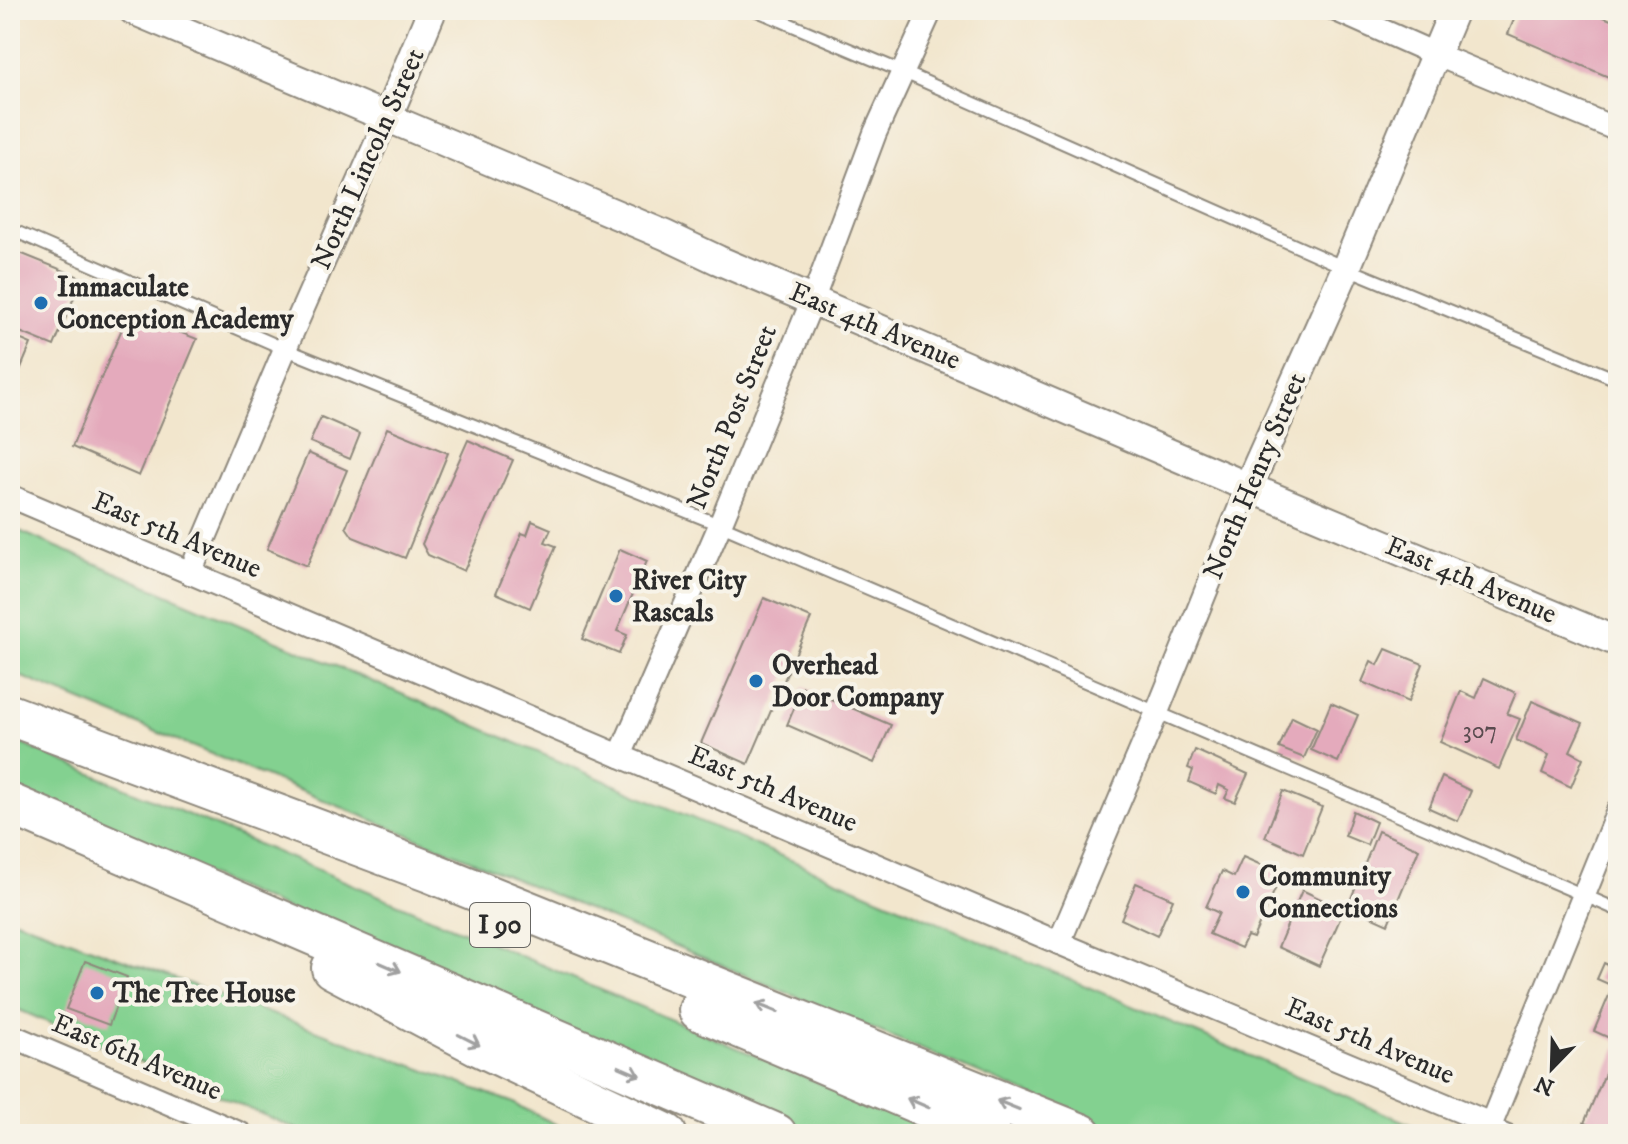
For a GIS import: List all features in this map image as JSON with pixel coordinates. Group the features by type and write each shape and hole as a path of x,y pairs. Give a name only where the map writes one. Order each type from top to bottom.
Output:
{"highway":[{"name":"I 90","path":"10,715 990,1134"},
{"path":"10,715 430,872 1081,1134"},
{"path":"10,804 776,1134"},
{"path":"53,822 478,1045 666,1134"}],"street":[{"name":"East 4th Avenue","path":"133,10 1618,642"},
{"name":"North Lincoln Street","path":"190,573 432,10"},
{"name":"North Post Street","path":"620,756 813,299 875,133 931,10"},
{"path":"1336,10 1618,130"},
{"name":"North Henry Street","path":"1059,943 1248,487 1346,268 1454,10"},
{"name":"East 5th Avenue","path":"10,496 1491,1124"},
{"path":"1491,1124 1618,811"},
{"name":"East 6th Avenue","path":"10,1035 241,1134"}],"lane":[{"path":"756,10 1346,268 1618,380"},
{"path":"10,229 285,349 720,525 1618,910"},
{"name":"East 5th Avenue","path":"1491,1124 1514,1134"}],"green space":[{"path":"10,527 1433,1134 1124,1134 456,854 10,672"},
{"path":"10,739 940,1134 815,1134 10,791"},
{"path":"10,918 511,1102 575,1134 308,1134 10,1006"}],"building":[{"path":"1518,10 1587,10 1618,23 1618,81 1508,34"},
{"name":"Immaculate Conception Academy","path":"10,249 82,278 54,346 10,328"},
{"path":"129,312 197,339 139,476 72,447"},
{"name":"Immaculate Conception Academy","path":"10,335 31,344 10,394"},
{"path":"321,417 360,434 350,459 310,442"},
{"path":"387,428 448,453 405,558 353,537 346,527"},
{"path":"468,440 513,460 464,571 428,555 422,544"},
{"path":"308,453 347,470 307,566 267,549"},
{"path":"532,521 551,529 545,542 556,546 530,608 496,593 522,533 527,535"},
{"name":"River City Rascals","path":"620,549 647,561 617,631 627,635 619,654 582,639"},
{"name":"Overhead Door Company","path":"764,598 811,618 748,764 701,743"},
{"path":"1386,649 1423,664 1408,702 1362,682 1371,661 1378,665"},
{"path":"1484,678 1516,693 1507,714 1520,719 1499,769 1440,742 1461,691 1476,698"},
{"path":"803,687 891,725 874,763 787,725"},
{"path":"1532,701 1583,723 1570,751 1583,758 1571,787 1542,773 1549,755 1516,740"},
{"path":"1331,703 1358,715 1338,762 1311,750"},
{"path":"1292,717 1317,729 1304,758 1279,748"},
{"path":"1195,750 1248,774 1235,802 1225,798 1229,790 1219,785 1216,794 1189,782 1193,770 1188,768"},
{"path":"1442,777 1471,791 1458,821 1429,808"},
{"path":"1283,791 1322,807 1303,854 1265,837"},
{"path":"1353,811 1376,822 1367,845 1345,836"},
{"path":"1378,831 1419,849 1388,924 1348,906"},
{"name":"Community Connections","path":"1243,857 1282,874 1253,938 1247,936 1241,948 1209,934 1219,913 1206,907 1222,871 1234,877"},
{"path":"1136,883 1173,899 1157,936 1121,919"},
{"path":"1302,890 1325,901 1322,911 1340,919 1319,966 1278,947"},
{"name":"The Tree House","path":"85,961 127,977 109,1025 66,1009"},
{"path":"1604,963 1618,970 1618,1042 1594,1031 1613,986 1597,979"},
{"path":"1618,1043 1618,1134 1610,1134 1584,1123"}],"place":[{"name":"Immaculate Conception Academy","path":"41,303"},
{"name":"River City Rascals","path":"616,596"},
{"name":"Overhead Door Company","path":"756,681"},
{"name":"Community Connections","path":"1243,892"},
{"name":"The Tree House","path":"97,993"}]}
